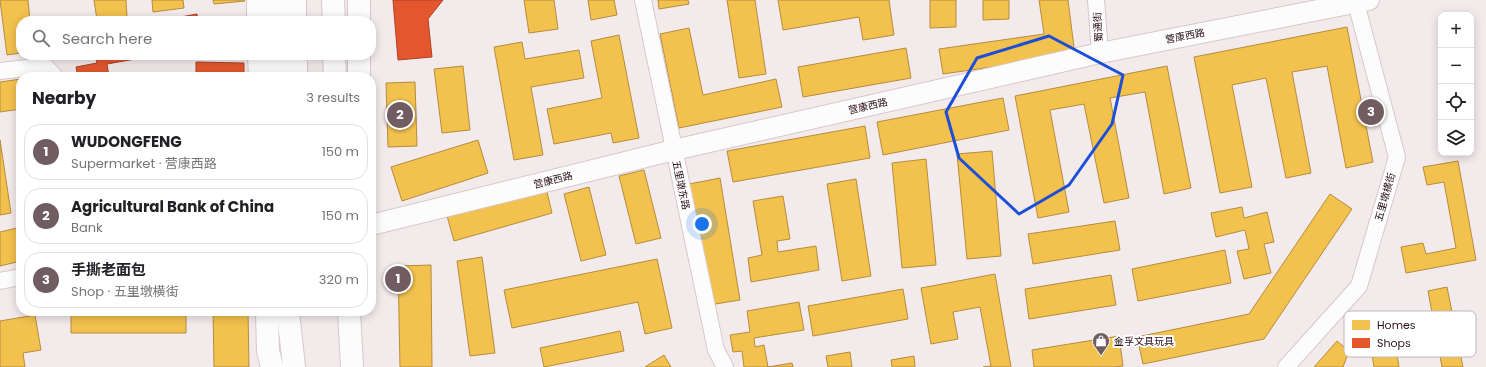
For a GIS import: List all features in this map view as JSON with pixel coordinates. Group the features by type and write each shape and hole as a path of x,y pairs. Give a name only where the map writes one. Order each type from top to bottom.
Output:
{"main road":[{"path":"258,0 258,16"},
{"path":"274,0 274,16"},
{"path":"295,0 295,16"},
{"path":"333,0 334,16"},
{"path":"359,0 359,16"},
{"path":"259,60 260,72"},
{"path":"276,60 276,72"},
{"path":"296,60 296,72"},
{"path":"334,60 336,72"},
{"path":"359,60 359,72"},
{"path":"267,316 269,362"},
{"path":"289,316 294,367"},
{"path":"297,367 301,316"},
{"path":"341,367 347,316"},
{"path":"348,316 352,367"}],"street":[{"name":"五里墩东路","path":"644,0 716,350 725,367"},
{"name":"蜀通街","path":"1096,0 1100,53"},
{"name":"营康西路","path":"376,224 674,150 1100,53 1362,1"},
{"name":"五里墩横街","path":"1286,367 1359,286 1397,158 1362,1"},
{"path":"0,71 45,66 50,72"},
{"path":"0,281 16,278"}],"highlighted area":[{"path":"1049,36 1123,75 1112,124 1069,185 1019,214 959,158 946,112 977,58"}],"building: Homes":[{"path":"0,0 28,0 30,16 16,16 16,54 7,55"},
{"path":"94,0 126,0 127,16 96,16"},
{"path":"152,0 183,0 184,8 153,12"},
{"path":"213,0 244,0 245,1 214,4"},
{"path":"524,0 554,0 558,29 529,33"},
{"path":"588,0 614,0 617,15 591,20"},
{"path":"658,0 688,0 689,4 659,9"},
{"path":"727,0 755,0 766,74 739,78"},
{"path":"778,0 889,0 894,35 863,40 859,17 783,30"},
{"path":"930,0 956,0 956,27 930,28"},
{"path":"983,0 1009,0 1009,19 983,20"},
{"path":"1039,0 1068,0 1075,55 943,74 939,49 1044,34"},
{"path":"1347,27 1373,162 1346,168 1327,66 1292,72 1311,173 1286,178 1266,78 1232,85 1252,187 1220,193 1194,57"},
{"path":"689,28 703,95 776,79 782,107 679,128 660,34"},
{"path":"619,35 639,138 613,143 611,133 554,144 547,109 602,98 591,41"},
{"path":"522,42 525,59 579,50 584,78 531,87 543,155 514,160 494,47"},
{"path":"906,48 911,78 803,97 798,67"},
{"path":"463,66 470,130 442,133 434,69"},
{"path":"1167,66 1191,188 1164,194 1145,92 1110,98 1129,198 1104,203 1084,104 1050,110 1069,212 1038,218 1015,96"},
{"path":"16,80 16,110 0,112 0,82"},
{"path":"415,82 417,146 388,147 386,83"},
{"path":"1003,98 1009,130 883,155 877,122"},
{"path":"865,126 870,158 733,182 727,151"},
{"path":"0,140 11,213 0,215"},
{"path":"478,140 488,173 402,201 391,167"},
{"path":"992,151 1001,256 967,259 957,154"},
{"path":"926,159 936,265 902,268 892,163"},
{"path":"1458,161 1476,260 1406,273 1401,247 1423,243 1426,254 1456,248 1444,182 1427,185 1423,167"},
{"path":"644,170 661,238 636,244 619,176"},
{"path":"720,178 740,300 709,305 689,184"},
{"path":"856,179 871,276 842,281 827,184"},
{"path":"589,187 606,255 581,261 564,194"},
{"path":"546,188 552,213 454,241 447,216"},
{"path":"1330,194 1352,209 1264,339 1143,364 1137,337 1249,314"},
{"path":"783,196 790,239 777,241 778,252 816,246 819,270 751,282 748,258 762,255 753,201"},
{"path":"1242,207 1244,218 1267,212 1274,242 1264,244 1271,273 1244,279 1237,251 1249,249 1245,230 1216,237 1211,213"},
{"path":"1115,221 1120,250 1033,264 1028,234"},
{"path":"16,228 16,262 0,266 0,232"},
{"path":"1225,250 1231,283 1138,301 1132,269"},
{"path":"482,257 495,353 470,356 457,261"},
{"path":"657,259 672,328 645,334 638,302 512,328 504,290"},
{"path":"431,265 432,367 400,367 398,266"},
{"path":"995,274 1011,367 983,367 991,366 980,307 953,312 958,339 931,344 921,288"},
{"path":"1111,275 1116,305 1029,319 1025,289"},
{"path":"1447,287 1452,311 1432,311 1428,291"},
{"path":"903,289 908,319 813,336 808,306"},
{"path":"799,302 804,330 754,338 755,347 764,345 768,367 744,367 742,351 733,352 730,335 750,332 747,311"},
{"path":"35,316 41,350 23,353 25,367 0,367 0,321"},
{"path":"71,316 186,316 186,333 71,333"},
{"path":"213,316 248,316 249,367 214,367"},
{"path":"620,331 624,351 544,367 540,348"},
{"path":"1119,336 1123,366 1034,367 1032,350"},
{"path":"1337,341 1344,347 1344,357 1347,357 1343,367 1314,367"},
{"path":"850,352 852,367 828,367 826,356"},
{"path":"664,355 671,367 645,367"},
{"path":"914,356 915,367 892,367 891,360"},
{"path":"1372,357 1397,357 1399,367 1374,367"},
{"path":"1440,357 1461,357 1463,367 1442,367"},
{"path":"792,363 793,367 768,367"}],"building: Shops":[{"path":"393,0 443,0 428,19 432,57 398,60"},
{"path":"197,14 197,16 186,16"},
{"path":"96,60 130,60 107,64 108,72 77,72 76,67 97,63"},
{"path":"196,62 244,63 244,72 196,72"}],"place":[{"name":"手撕老面包","path":"1371,112"},
{"name":"Agricultural Bank of China","path":"400,115"},
{"name":"WUDONGFENG","path":"398,279"},
{"name":"金孚文具玩具","path":"1101,356"}]}
